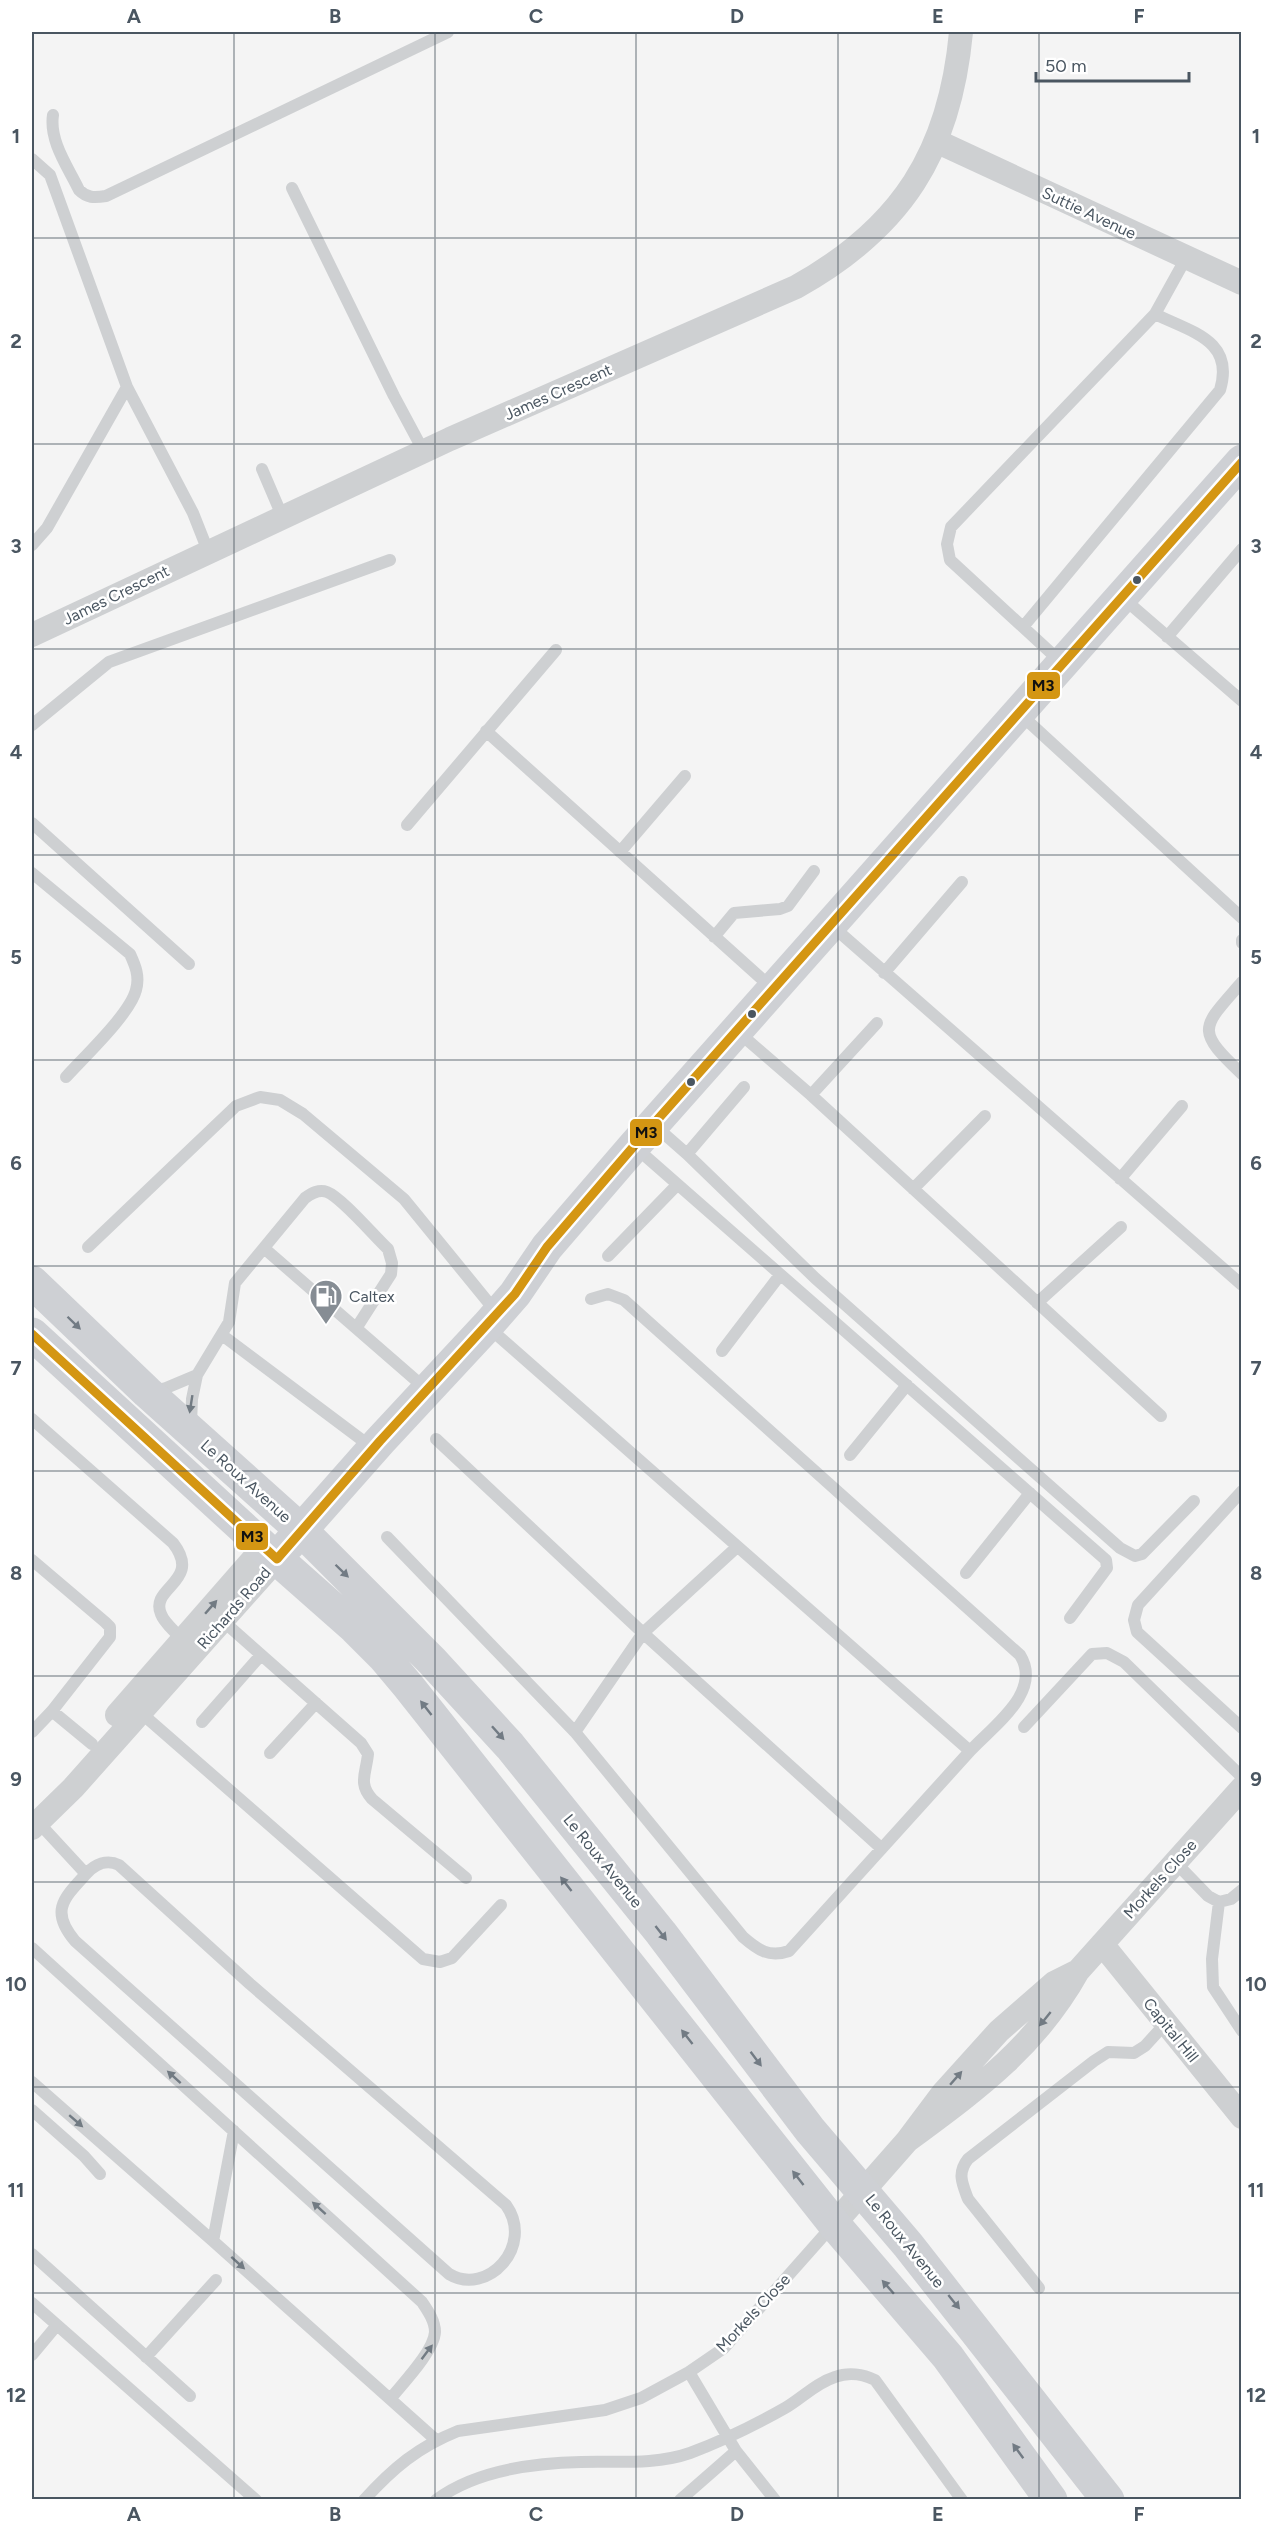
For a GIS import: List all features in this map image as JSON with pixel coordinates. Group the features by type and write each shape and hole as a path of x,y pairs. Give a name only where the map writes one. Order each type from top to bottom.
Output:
{"main road":[{"name":"Richards Road","path":"294,1524 487,1314 522,1266 547,1247 736,1030 1242,462"},
{"name":"Le Roux Avenue","path":"32,1282 147,1392 294,1524 432,1661 510,1746 661,1933 810,2130 864,2191 973,2325 1108,2499"},
{"path":"32,1334 270,1553 317,1592 383,1656 541,1851 834,2224 948,2357 1051,2499"},
{"name":"Richards Road","path":"270,1553 362,1440 422,1385"}],"street":[{"name":"James Crescent","path":"32,635 208,551 424,452 796,287 817,275 837,261 893,210 913,185 936,141 951,90 961,32"},
{"name":"Suttie Avenue","path":"936,141 1242,284"},
{"name":"Richards Road","path":"34,1826 73,1788 223,1621 270,1553"},
{"name":"Richards Road","path":"34,1826 92,1744 182,1640 270,1553"},
{"name":"Morkels Close","path":"834,2224 907,2141 943,2093 999,2031 1054,1983 1078,1971 1242,1788"},
{"name":"Capital Hill","path":"1102,1944 1242,2117"}],"lane":[{"path":"53,115 52,124 57,146 79,189 84,195 93,198 106,196 448,32"},
{"path":"32,159 50,175 127,387 193,513 208,551"},
{"path":"292,188 424,452"},
{"path":"1062,663 950,560 947,544 951,527 1155,314 1186,258"},
{"path":"1023,627 1220,390 1224,375 1221,355 1212,342 1155,314"},
{"path":"32,545 47,528 127,387"},
{"path":"262,469 283,518"},
{"path":"1167,637 1242,549"},
{"path":"32,725 109,662 390,560"},
{"path":"1122,597 1242,701"},
{"path":"406,825 556,650"},
{"path":"1018,712 1242,918"},
{"path":"486,731 773,989"},
{"path":"620,852 685,776"},
{"path":"32,823 189,964"},
{"path":"714,937 734,913 780,909 788,906 814,871"},
{"path":"32,873 130,954 137,971 136,989 127,1008 66,1077"},
{"path":"884,973 962,882"},
{"path":"830,924 1242,1285"},
{"path":"1242,982 1209,1023 1209,1035 1215,1048 1242,1074"},
{"path":"811,1095 876,1023"},
{"path":"736,1030 811,1095 1161,1416"},
{"path":"687,1154 744,1087"},
{"path":"88,1247 236,1106 260,1097 280,1100 303,1114 404,1199 487,1314 737,1547 970,1751"},
{"path":"1120,1179 1182,1107"},
{"path":"913,1189 985,1116"},
{"path":"644,1135 687,1154 814,1278 1120,1548 1135,1556 1142,1554 1194,1501"},
{"path":"644,1135 677,1185 1106,1560 1107,1568 1070,1618"},
{"path":"608,1256 677,1185"},
{"path":"192,1432 190,1414 197,1375 229,1322 235,1283 305,1198 313,1192 323,1191 335,1197 388,1249 392,1263 391,1274 357,1327"},
{"path":"1037,1303 1121,1227"},
{"path":"265,1249 422,1385"},
{"path":"722,1351 780,1275"},
{"path":"387,1537 575,1732 743,1937 761,1952 774,1955 789,1951 880,1848 1022,1697 1027,1672 1020,1655 624,1300 608,1294 591,1299"},
{"path":"222,1335 362,1440"},
{"path":"147,1392 166,1388 197,1375"},
{"path":"850,1455 907,1385"},
{"path":"32,1419 173,1542 179,1550 183,1567 182,1575 161,1599 159,1608 161,1616 182,1640"},
{"path":"436,1439 643,1633 880,1848"},
{"path":"1239,1720 1137,1632 1134,1620 1138,1605 1242,1491"},
{"path":"966,1573 1030,1492"},
{"path":"575,1732 643,1633 737,1547"},
{"path":"32,1560 110,1628 110,1637 52,1711 32,1732"},
{"path":"223,1621 361,1743 368,1754 363,1780 364,1790 466,1878"},
{"path":"1024,1727 1092,1654 1107,1653 1124,1662 1242,1777"},
{"path":"202,1722 261,1655"},
{"path":"270,1753 316,1703"},
{"path":"52,1711 92,1744"},
{"path":"140,1712 423,1959 440,1962 452,1958 501,1905"},
{"path":"34,1826 86,1874"},
{"path":"1175,1862 1208,1896 1219,1902 1231,1899 1242,1890"},
{"path":"103,1863 119,1865 295,2023 506,2205 513,2216 516,2231 514,2244 502,2264 488,2274 471,2280 457,2279 449,2274 75,1941 64,1928 61,1920 61,1907 66,1897 86,1874 103,1863"},
{"path":"1219,1902 1212,1959 1213,1987 1242,2031"},
{"path":"32,1948 422,2302 431,2316 435,2331 433,2344 391,2398"},
{"path":"1039,2288 968,2199 961,2182 961,2168 968,2159 1094,2061 1108,2052 1134,2053 1145,2046 1166,2024"},
{"path":"32,2082 436,2440"},
{"path":"32,2110 84,2156 100,2174"},
{"path":"213,2241 234,2131"},
{"name":"Morkels Close","path":"364,2499 403,2460 436,2440 458,2431 605,2410 641,2398 689,2372 724,2348 834,2224"},
{"path":"32,2254 190,2396"},
{"path":"146,2357 216,2280"},
{"path":"32,2303 256,2499"},
{"path":"32,2355 57,2325"},
{"path":"689,2372 736,2451 776,2499"},
{"path":"444,2497 488,2475 519,2468 579,2462 673,2458 728,2436 787,2406 820,2383 848,2374 869,2377 879,2386 962,2499"},
{"path":"680,2499 736,2451"}],"transit line":[{"name":"M3","path":"32,1334 277,1559 380,1441 515,1294 547,1247 634,1146 1242,462"}],"place":[{"name":"Caltex","path":"326,1325"}]}
